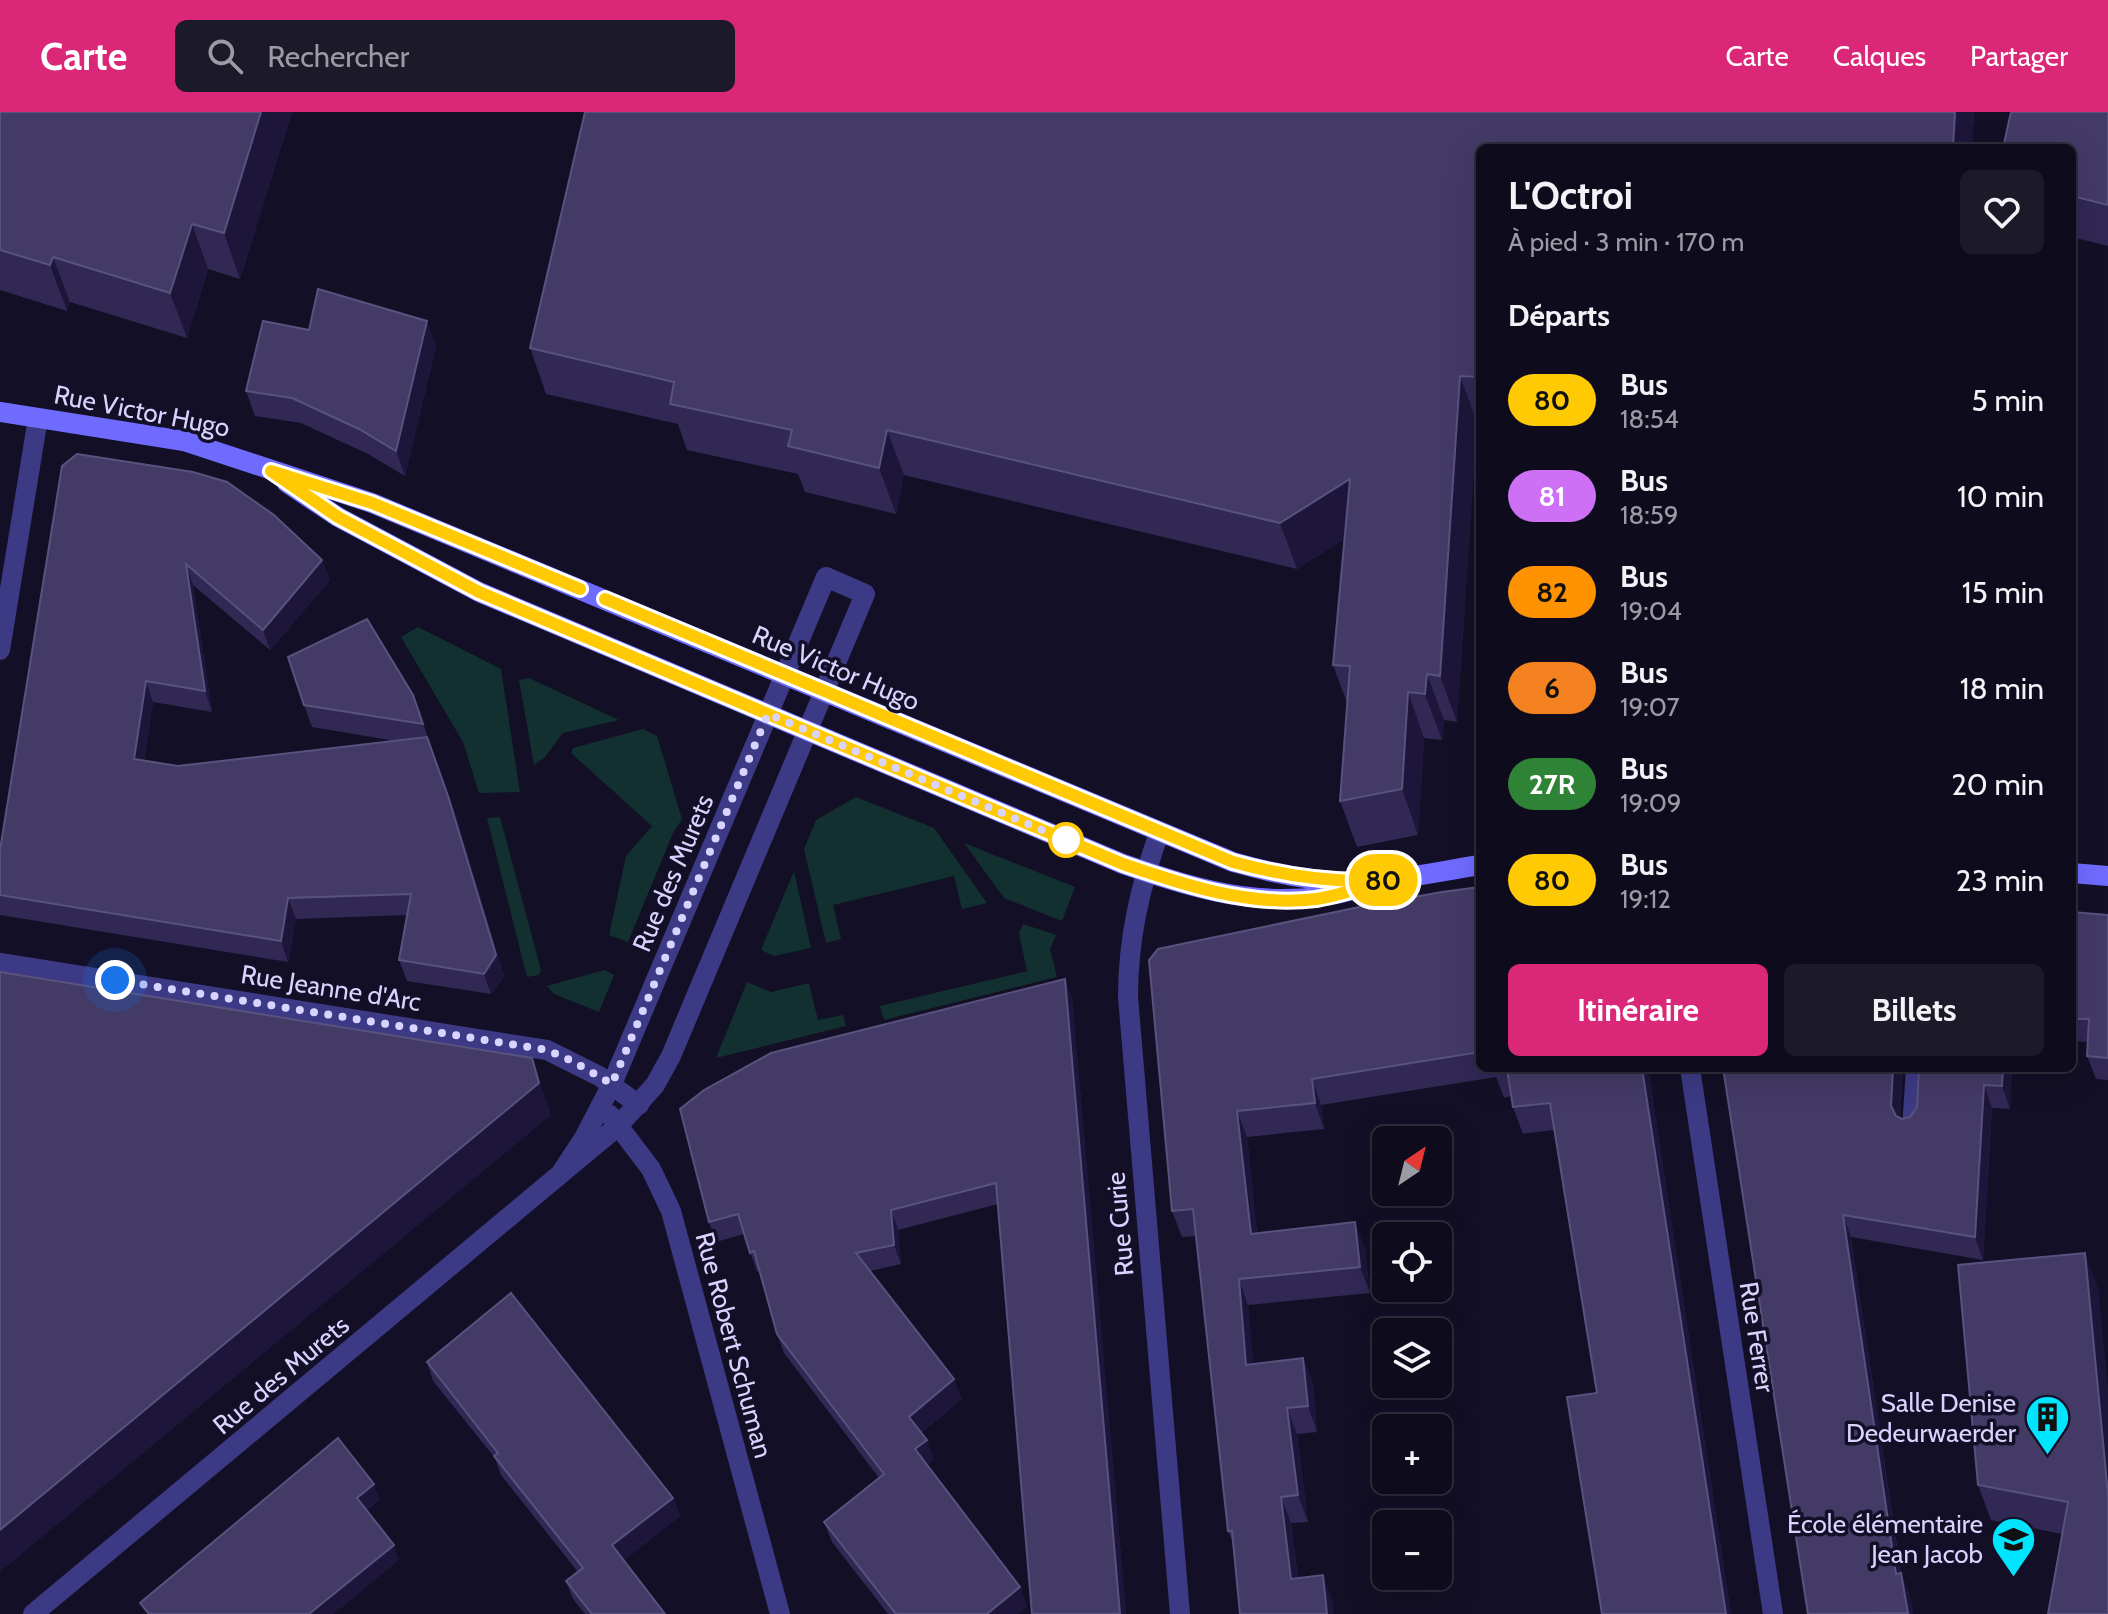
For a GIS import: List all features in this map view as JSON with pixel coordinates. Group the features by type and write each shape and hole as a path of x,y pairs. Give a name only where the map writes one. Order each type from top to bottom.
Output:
{"main road":[{"name":"Rue Victor Hugo","path":"0,412 184,441 393,512 1233,862 1279,874 1342,882 1387,880 1476,866"},
{"name":"Rue Victor Hugo","path":"271,471 338,517 467,586 1145,871 1213,891 1278,900 1331,896 1387,880"},
{"path":"2076,873 2108,876"}],"street":[{"path":"0,650 38,418"},
{"name":"Rue des Murets","path":"33,1614 618,1126 639,1105 667,1066 865,594 826,577 602,1107 561,1173"},
{"name":"Rue Curie","path":"1159,833 1145,871 1130,945 1128,1014 1180,1614"},
{"name":"Rue Jeanne d'Arc","path":"0,963 547,1050 612,1084 639,1105"},
{"name":"Rue Ferrer","path":"1691,1072 1773,1614"},
{"path":"1912,1129 1916,1072"},
{"name":"Rue Robert Schuman","path":"602,1107 651,1169 671,1211 780,1614"}],"green space":[{"path":"418,627 501,669 520,792 479,793 463,742 401,637"},
{"path":"529,678 619,720 563,733 544,758 534,765 519,680"},
{"path":"643,729 657,736 682,819 673,833 628,942 609,935 626,856 652,826 571,753 573,748"},
{"path":"856,797 934,828 987,903 962,909 954,876 833,905 841,939 826,943 804,849 816,820"},
{"path":"500,817 541,970 539,975 527,977 487,818"},
{"path":"964,843 1075,887 1062,921 1004,898"},
{"path":"794,871 811,948 774,956 761,950"},
{"path":"1023,924 1056,935 1050,949 1057,977 884,1020 880,1006 1027,971 1019,933"},
{"path":"604,970 614,975 599,1012 554,994 547,986"},
{"path":"747,982 771,992 809,983 818,1020 843,1015 846,1026 716,1058"}],"building":[{"path":"0,112 261,112 224,233 192,224 170,293 53,257 50,265 0,250"},
{"path":"585,112 1955,112 1953,144 1476,144 1476,377 1460,376 1440,676 1427,674 1425,694 1408,692 1402,789 1340,801 1350,666 1333,665 1350,479 1280,523 887,430 879,468 788,446 792,430 670,404 674,382 530,348"},
{"path":"2011,112 2108,112 2108,205 2076,197 2076,144 2004,144"},
{"path":"318,289 427,321 396,451 359,429 292,398 246,391 263,321 309,330"},
{"path":"77,454 193,472 227,482 274,515 322,560 263,630 186,564 205,691 146,681 134,759 178,766 427,737 496,955 484,974 399,960 411,894 288,898 281,941 0,895 0,850 62,466"},
{"path":"367,619 413,695 423,724 304,705 288,657"},
{"path":"1476,888 1476,1053 1312,1079 1315,1103 1237,1111 1251,1234 1355,1222 1360,1267 1239,1279 1246,1365 1303,1358 1308,1406 1287,1408 1298,1495 1281,1497 1291,1579 1323,1575 1327,1614 1240,1614 1193,1209 1172,1211 1149,960 1158,949"},
{"path":"2076,912 2108,915 2108,1058 2087,1056 2089,1019 2076,1019"},
{"path":"0,972 532,1058 539,1083 0,1530"},
{"path":"1065,979 1120,1614 1032,1614 996,1183 891,1210 894,1245 856,1253 954,1379 909,1417 927,1440 915,1449 1020,1587 987,1614 896,1614 824,1522 884,1474 777,1334 754,1251 750,1253 738,1214 709,1222 680,1109 704,1090 771,1053"},
{"path":"1507,1072 1643,1072 1726,1614 1602,1614 1567,1397 1597,1393 1550,1103 1513,1107"},
{"path":"1724,1072 1893,1072 1891,1106 1896,1116 1902,1119 1910,1117 1917,1107 1919,1072 2003,1072 2002,1086 1984,1085 1975,1237 1843,1215 1896,1574 1901,1573 1908,1613 1808,1614"},
{"name":"Salle Denise Dedeurwaerder","path":"2085,1253 2108,1494 2108,1614 2048,1614 2068,1502 1978,1485 1958,1265"},
{"path":"511,1293 673,1498 612,1545 665,1614 592,1614 566,1581 583,1568 494,1456 498,1453 427,1362"},
{"path":"338,1438 374,1484 357,1498 394,1545 309,1614 149,1614 140,1603"}],"bus line":[{"name":"80","path":"580,589 372,503 271,471 338,517 479,592 1123,864 1188,885 1258,899 1314,899 1387,880 1320,880 1279,874 1233,862 605,599"}],"place":[{"name":"Salle Denise Dedeurwaerder","path":"2047,1457"},
{"name":"École élémentaire Jean Jacob","path":"2014,1578"}],"route":[{"path":"115,980 547,1050 612,1084 768,714 1066,840"}]}
